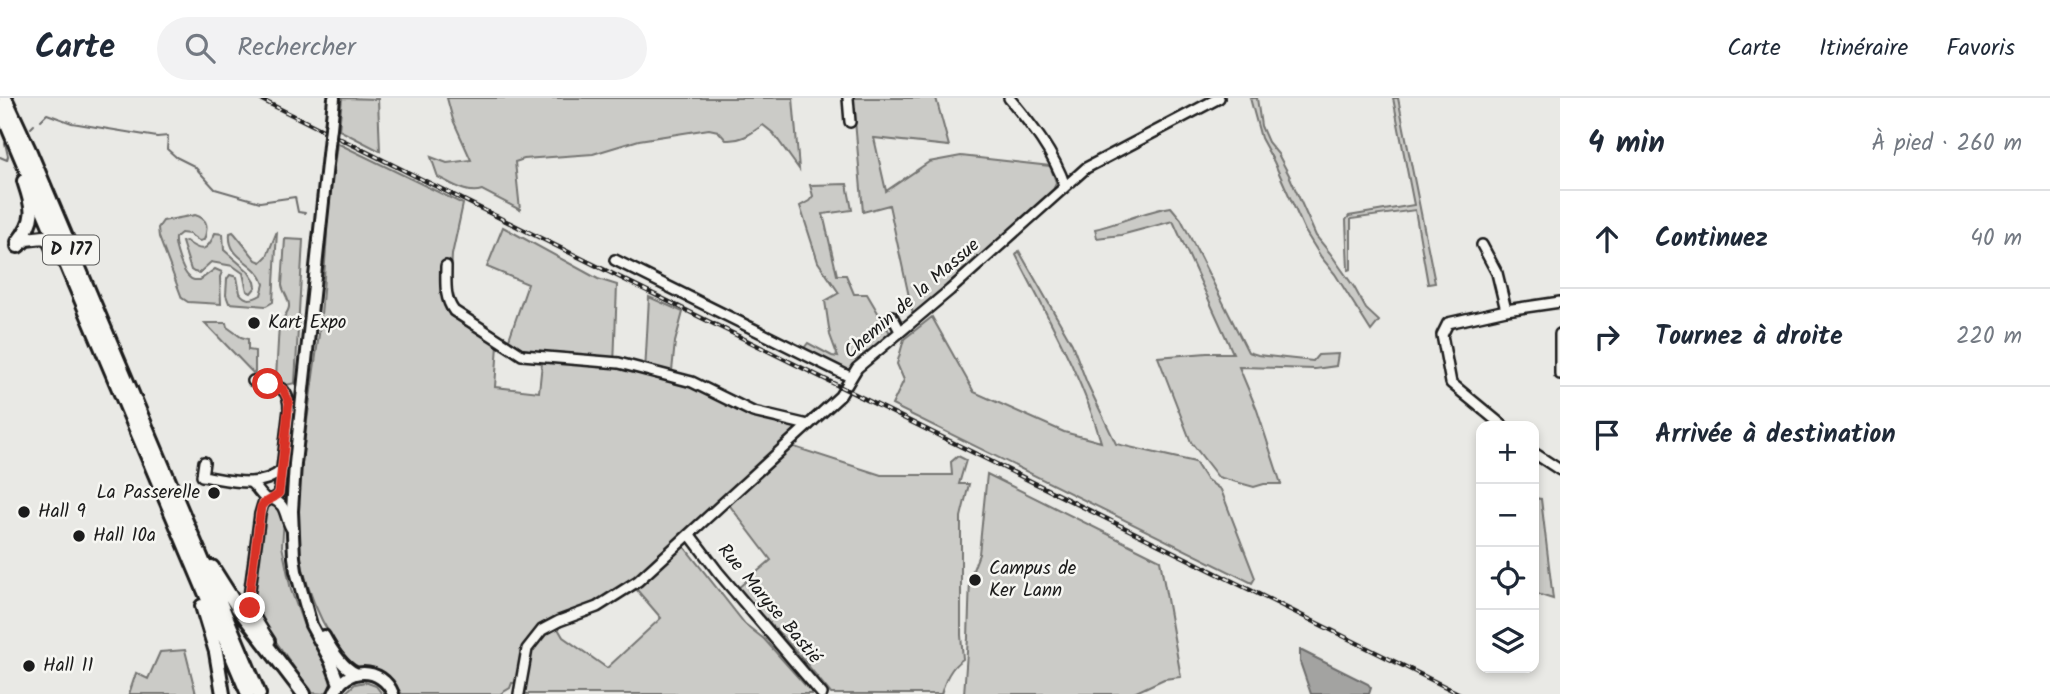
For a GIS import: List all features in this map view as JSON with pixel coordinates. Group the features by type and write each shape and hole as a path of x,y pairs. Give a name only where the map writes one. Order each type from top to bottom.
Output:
{"highway":[{"name":"D 177","path":"5,98 26,142 248,694"},
{"name":"D 177","path":"0,108 259,694"},
{"path":"0,118 44,237 50,242 215,573 237,608 301,690"},
{"path":"31,207 31,223 17,245 26,239 44,237"},
{"path":"132,405 206,616 216,652 223,694"}],"main road":[{"path":"334,98 295,464 293,557 310,625 330,660 336,689 355,673 367,672 379,676 389,685 393,694"},
{"path":"304,600 328,643 340,660 355,673"}],"street":[{"path":"848,98 850,122"},
{"path":"1009,98 1057,163 1065,186"},
{"name":"Chemin de la Massue","path":"519,694 524,657 530,643 542,630 559,621 585,613 638,581 840,396 857,368 960,281 1086,168 1219,98"},
{"path":"1482,245 1497,272 1506,310"},
{"path":"615,260 850,377"},
{"path":"446,266 448,304 454,311 522,355 619,363 692,382 753,412 808,425"},
{"path":"1497,421 1451,383 1442,335 1448,323 1560,302"},
{"path":"892,316 900,331"},
{"path":"1560,334 1560,374"},
{"path":"253,381 279,387 288,397 282,470 275,481"},
{"path":"1539,456 1560,470"},
{"path":"204,462 202,476 257,484 265,478 275,481"},
{"path":"275,481 279,493 263,504 260,514 249,597 250,608 301,690"},
{"path":"257,484 262,496 278,501 284,508 292,530"},
{"name":"Rue Maryse Bastié","path":"690,535 822,694"}],"shaded area":[{"path":"342,98 378,99 380,151 339,130"},
{"path":"447,98 793,98 799,169 773,133 763,125 746,136 732,140 726,140 718,131 709,129 639,140 593,154 515,162 520,210 482,190 465,190 438,177 431,157 447,163 471,160 453,120"},
{"path":"853,98 936,98 949,146 874,138 886,191 929,162 961,156 1050,166 1056,182 1052,194 913,315 889,205 863,212"},
{"path":"1250,98 1257,98 1261,126 1289,175 1316,236 1354,287 1366,309 1379,321 1371,331 1305,231 1261,138"},
{"path":"1393,98 1398,98 1435,283 1428,284 1415,210 1351,219 1351,269 1348,270 1346,220 1349,216 1414,205"},
{"path":"337,143 463,204 452,255 449,315 498,345 495,387 539,392 543,353 523,349 509,339 528,284 487,267 503,227 598,279 617,285 614,366 645,373 649,297 683,312 675,342 671,381 689,386 759,419 794,426 796,430 786,439 791,446 881,475 952,475 951,462 958,456 966,460 959,484 969,484 961,517 963,659 951,670 941,694 831,694 738,588 771,560 724,498 679,540 745,624 764,639 813,694 526,694 523,689 525,682 512,683 510,688 500,694 402,694 381,672 353,666 331,636 314,603 299,549 297,522 319,334 329,201","holes":["631,583 661,618 607,668 563,637 553,620 596,602"]},
{"path":"847,184 852,210 823,214 837,275 846,275 854,294 867,294 890,333 847,371 801,352 808,343 838,357 830,335 825,301 839,293 818,262 800,206 813,196 810,185"},
{"path":"1171,207 1181,219 1248,352 1313,361 1318,355 1338,354 1336,366 1315,369 1239,367 1257,410 1281,484 1254,487 1218,477 1191,442 1158,357 1233,353 1173,221 1121,235 1097,238 1095,229"},
{"path":"195,215 203,219 206,225 204,240 199,241 189,234 181,233 175,238 177,252 184,270 193,280 200,280 215,269 222,272 221,304 188,302 182,298 159,237 158,228 163,221"},
{"path":"277,231 273,302 266,306 229,303 226,295 227,279 230,275 237,277 240,293 247,299 261,295 264,284 255,270 233,249 230,233 233,232 256,260 261,262 267,256"},
{"path":"215,233 223,234 224,250 248,271 255,282 256,287 251,293 247,291 243,273 233,266 211,262 199,273 191,270 182,242 186,241 204,249"},
{"path":"285,239 303,240 295,383 282,386 276,378 279,324 289,307 282,285"},
{"path":"1019,251 1072,344 1116,444 1195,462 1206,479 1221,490 1255,578 1252,583 892,405 904,380 897,364 904,339 932,317 974,392 1064,432 1101,442 1074,370 1016,255"},
{"path":"205,323 226,323 227,327 248,339 248,350 255,351 255,375"},
{"path":"987,474 1160,560 1181,677 1164,679 1132,694 964,694 970,578 979,554"},
{"path":"1539,499 1541,499 1553,599 1539,595"},
{"path":"271,502 279,506 284,520 282,546 291,590 303,623 330,675 331,688 324,694 312,693 257,612 254,589 263,511"},
{"path":"185,650 196,694 129,694 136,673 148,679 160,652"},
{"path":"1300,650 1368,684 1371,688 1369,694 1311,694 1300,662"},
{"path":"365,682 376,686 382,694 344,694 355,684"}],"waterway":[{"path":"41,120 47,114 72,123 157,137 168,136 167,149 194,166 215,189 260,202 295,197 298,212 305,213"},
{"path":"31,128 34,125"},
{"path":"0,157 7,160 5,143"}],"railway":[{"path":"258,98 1460,694"}],"place":[{"name":"Kart Expo","path":"254,323"},
{"name":"La Passerelle","path":"214,493"},
{"name":"Hall 9","path":"24,512"},
{"name":"Hall 10a","path":"79,536"},
{"name":"Campus de Ker Lann","path":"975,580"},
{"name":"Hall 11","path":"29,666"}],"route":[{"path":"250,608 249,597 261,507 266,501 275,498 280,490 289,409 286,392 268,384"}]}
